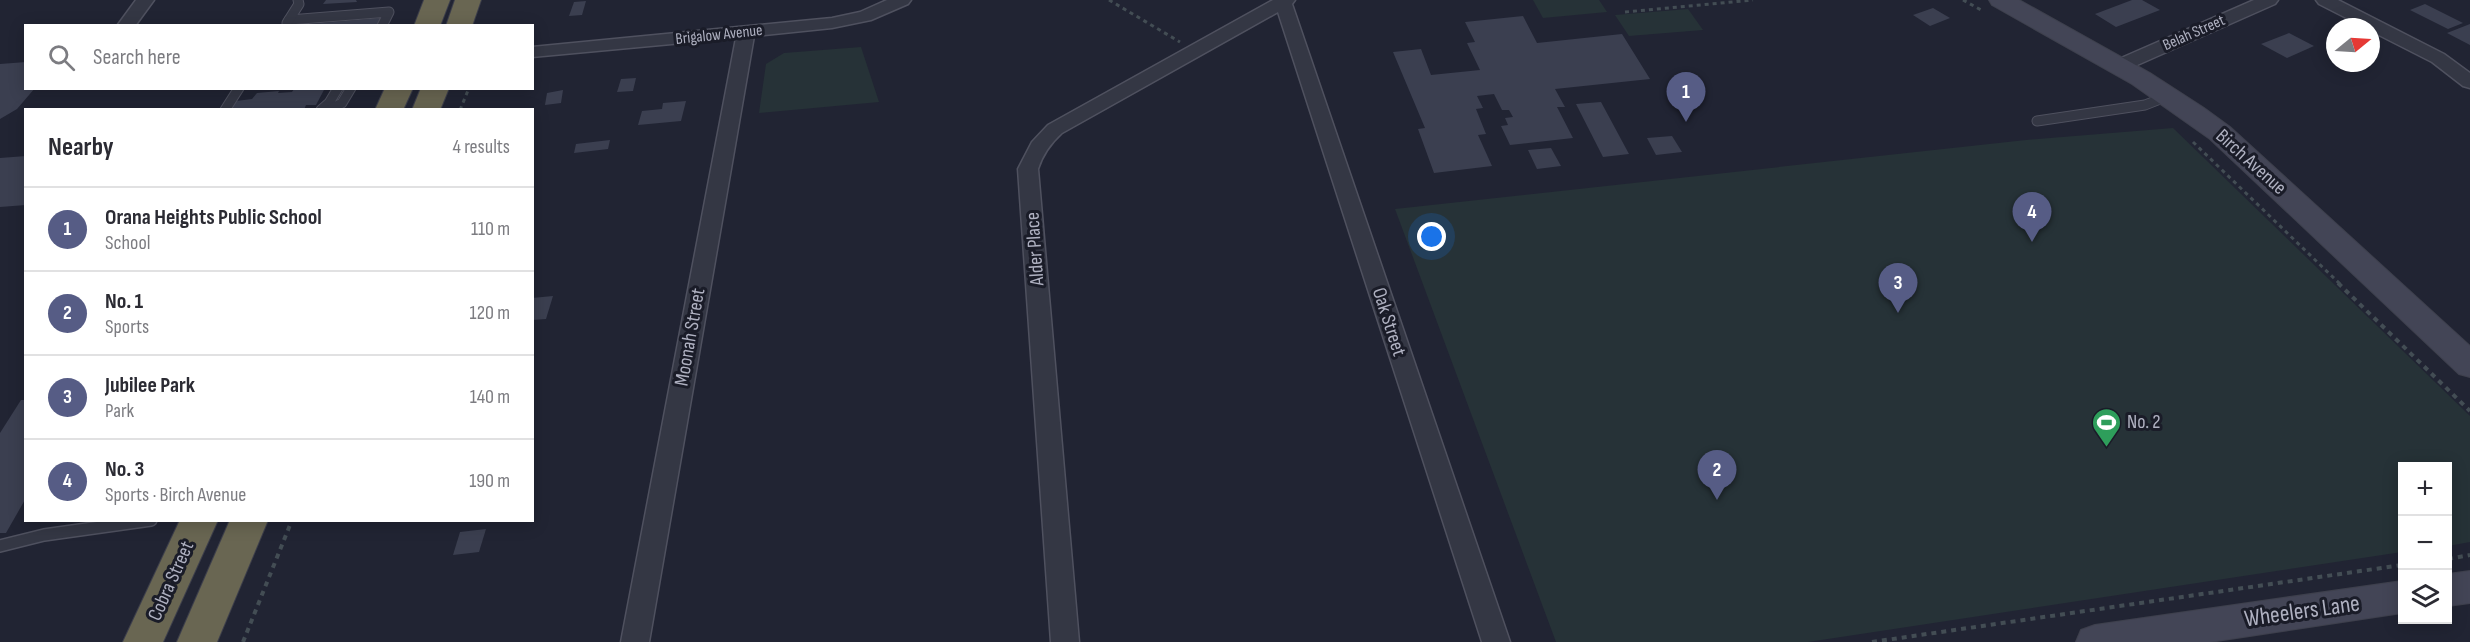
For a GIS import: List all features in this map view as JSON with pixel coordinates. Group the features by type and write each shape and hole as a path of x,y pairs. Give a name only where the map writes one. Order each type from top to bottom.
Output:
{"highway":[{"path":"428,24 437,0"},
{"path":"460,24 468,0"},
{"path":"390,108 398,90"},
{"path":"427,108 434,90"},
{"name":"Cobra Street","path":"143,642 198,522"},
{"path":"197,642 248,522"}],"street":[{"path":"128,24 146,0"},
{"name":"Brigalow Avenue","path":"534,52 832,23 865,16 884,4 902,0"},
{"name":"Belah Street","path":"2119,66 2269,0"},
{"path":"2325,0 2438,58 2470,82"},
{"name":"Alder Place","path":"1065,642 1028,169 1037,147 1055,129 1284,1"},
{"name":"Oak Street","path":"1284,1 1496,642"},
{"name":"Birch Avenue","path":"1994,6 2119,66 2168,96 2220,134 2470,365"},
{"name":"Moonah Street","path":"635,642 746,32"},
{"path":"2452,589 2470,587"},
{"name":"Wheelers Lane","path":"2095,642 2398,598"}],"lane":[{"path":"287,23 299,4 298,0"},
{"path":"287,23 389,12 383,24"},
{"path":"226,108 238,90"},
{"path":"324,108 329,104 337,90"},
{"path":"333,108 342,103 350,90"},
{"path":"2037,121 2145,105 2168,96"},
{"path":"0,546 44,535 137,522"}],"path":[{"path":"1110,0 1194,50"},
{"path":"1625,12 1753,0"},
{"path":"1963,0 1994,6"},
{"path":"461,108 468,90"},
{"path":"2186,135 2470,411"},
{"path":"243,642 291,522"},
{"path":"2452,558 2470,555"},
{"path":"1872,642 2398,566"}],"shaded area":[{"path":"1533,0 1599,0 1607,12 1543,18"},
{"path":"1688,9 1703,30 1629,36 1615,15"},
{"path":"861,47 879,102 759,113 766,64 784,53"},
{"path":"2173,128 2470,416 2470,542 2452,545 2452,462 2398,462 2398,553 1808,642 1556,642 1395,209 2026,140"}],"building":[{"path":"326,0 356,0 357,2 323,4"},
{"path":"2132,0 2142,0 2160,10 2116,27 2095,14"},
{"path":"586,1 582,15 569,16 574,2"},
{"path":"2425,4 2463,23 2448,29 2410,10"},
{"path":"1933,8 1950,18 1930,26 1913,15"},
{"path":"1523,16 1537,43 1622,34 1650,79 1555,89 1565,107 1557,107 1573,138 1510,145 1501,126 1508,125 1505,118 1513,117 1509,110 1502,110 1494,94 1477,96 1483,108 1476,109 1486,134 1478,135 1492,166 1434,173 1418,129 1425,128 1393,52 1421,49 1431,75 1480,70 1467,43 1475,42 1465,22"},
{"path":"381,18 378,24 310,24"},
{"path":"2470,24 2470,45 2447,33"},
{"path":"2289,33 2314,46 2287,58 2261,44"},
{"path":"24,62 24,90 33,90 17,109 0,119 0,64"},
{"path":"636,78 633,91 617,92 621,79"},
{"path":"293,90 324,90 316,105 306,105 305,108 232,108 236,101 252,99 257,93 292,92"},
{"path":"563,90 561,103 545,105 547,93"},
{"path":"686,101 681,121 638,125 642,111 662,109 663,103"},
{"path":"1601,102 1629,154 1603,157 1576,104"},
{"path":"1672,136 1682,152 1656,155 1647,138"},
{"path":"610,140 608,149 574,153 576,144"},
{"path":"1551,148 1561,166 1537,169 1528,150"},
{"path":"24,156 24,205 0,207 0,158"},
{"path":"553,296 546,319 534,320 534,298"},
{"path":"21,400 24,400 24,502 6,533 0,533 0,433"},
{"path":"486,529 479,552 453,555 460,532"}],"place":[{"name":"Orana Heights Public School","path":"1686,122"},
{"name":"No. 3","path":"2032,242"},
{"name":"Jubilee Park","path":"1898,313"},
{"name":"No. 2","path":"2106,448"},
{"name":"No. 1","path":"1717,500"}]}
